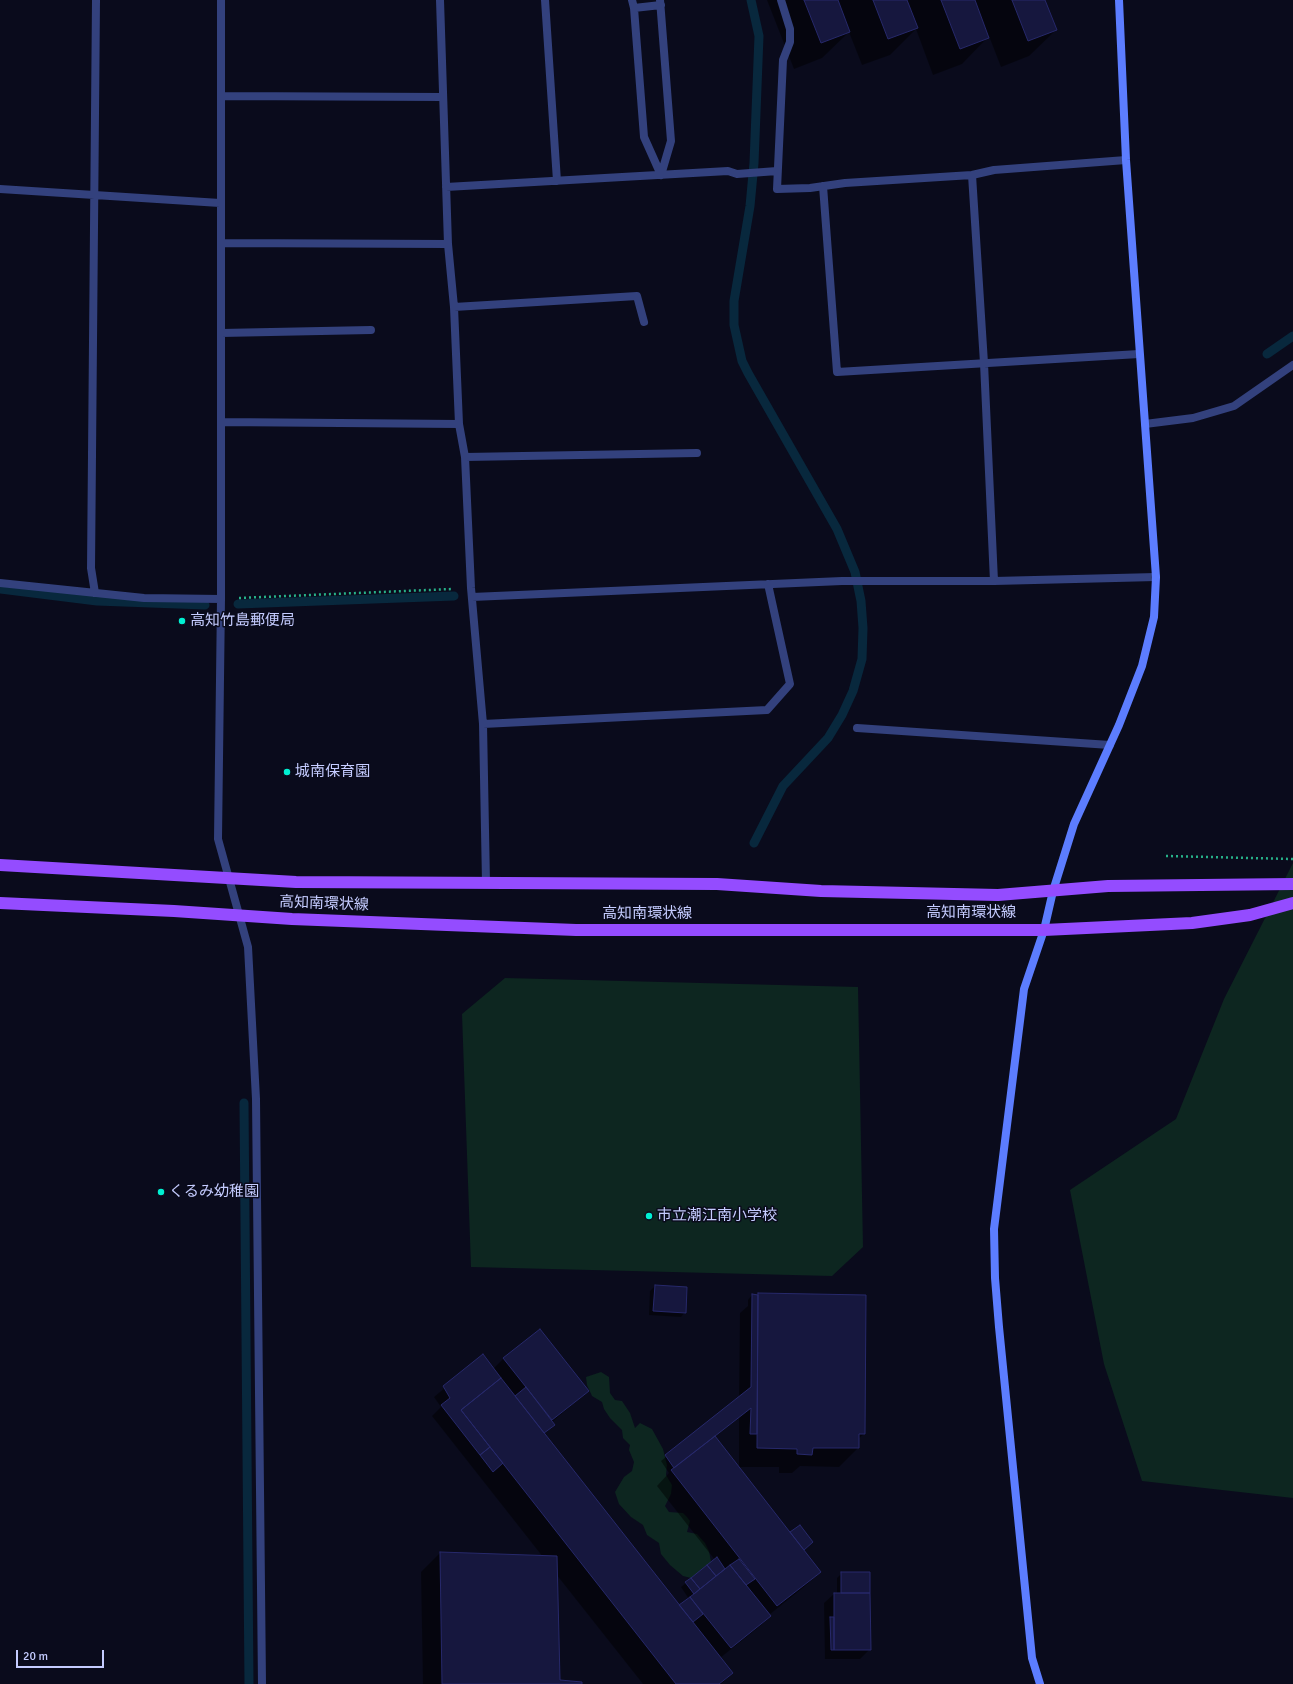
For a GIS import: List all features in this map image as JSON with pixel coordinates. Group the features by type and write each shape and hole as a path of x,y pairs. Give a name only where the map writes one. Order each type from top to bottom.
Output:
{"main road":[{"name":"高知南環状線","path":"0,866 296,882 717,884 821,891 998,895 1108,886 1293,884"},
{"name":"高知南環状線","path":"0,903 174,910 239,916 576,930 1044,930 1192,923 1250,914 1293,903"}],"street":[{"path":"95,593 92,568 96,195 96,0"},
{"path":"221,0 220,203 222,422 218,839 248,947 256,1099 262,1684"},
{"path":"440,0 448,244 454,307 459,424 465,457 470,588 483,724 486,884"},
{"path":"545,0 557,181"},
{"path":"781,0 790,29 790,42 783,60 777,189 972,175 994,170 1126,160"},
{"path":"1040,1684 1031,1650 999,1327 995,1278 994,1229 1024,989 1044,930 1053,891 1074,824 1110,745 1142,666 1154,617 1156,577 1126,160 1119,0"},
{"path":"661,3 671,141 661,175 644,137 633,4 661,3"},
{"path":"221,96 443,97"},
{"path":"446,187 728,171 737,174 777,171"},
{"path":"972,175 984,363 994,581"},
{"path":"823,186 837,372 1139,354"},
{"path":"0,189 220,203"},
{"path":"221,243 448,244"},
{"path":"454,307 637,296 644,322"},
{"path":"221,333 371,330"},
{"path":"1145,424 1194,418 1234,406 1293,365"},
{"path":"222,422 459,424"},
{"path":"465,457 697,453"},
{"path":"472,597 842,581 994,581 1156,577"},
{"path":"0,583 144,598 221,599"},
{"path":"483,724 767,710 790,684 768,584"},
{"path":"857,728 1110,745"}],"path":[{"path":"221,599 470,588"},
{"path":"1166,856 1293,859"}],"green space":[{"path":"1293,863 1293,1498 1142,1481 1104,1364 1070,1190 1176,1119 1224,999"},
{"path":"505,978 858,987 863,1247 832,1276 471,1267 462,1014"},
{"path":"601,1372 609,1377 610,1393 615,1400 622,1401 630,1413 635,1428 640,1423 652,1429 663,1449 667,1465 666,1475 672,1485 671,1494 665,1506 669,1512 683,1513 687,1517 690,1521 687,1532 697,1534 705,1543 709,1551 712,1567 699,1580 683,1576 670,1565 661,1554 659,1543 647,1535 643,1525 631,1517 619,1504 615,1492 624,1477 632,1471 634,1462 629,1450 630,1445 623,1438 622,1430 610,1418 604,1409 602,1402 592,1396 587,1385 586,1377"}],"building":[{"path":"804,0 838,0 850,32 821,43"},
{"path":"873,0 907,0 918,28 888,39"},
{"path":"941,0 975,0 989,38 960,49"},
{"path":"1012,0 1045,0 1057,30 1028,41"},
{"path":"655,1285 687,1287 686,1313 653,1311"},
{"path":"758,1293 866,1295 865,1434 859,1434 859,1448 813,1448 812,1455 797,1454 797,1449 757,1448"},
{"path":"752,1294 758,1295 757,1434 750,1434 751,1408 674,1468 665,1455 751,1387"},
{"path":"540,1329 589,1391 552,1420 503,1358"},
{"path":"483,1354 501,1378 461,1410 490,1447 480,1455 441,1405 450,1398 443,1386"},
{"path":"501,1378 733,1673 719,1684 676,1684 461,1410"},
{"path":"526,1387 555,1425 544,1433 515,1396"},
{"path":"715,1436 821,1572 777,1606 671,1470"},
{"path":"490,1447 503,1463 493,1472 480,1455"},
{"path":"800,1525 813,1542 804,1550 790,1532"},
{"path":"440,1552 557,1556 560,1680 582,1682 582,1684 442,1684"},
{"path":"717,1557 725,1569 716,1576 707,1565"},
{"path":"739,1559 755,1579 746,1585 730,1565"},
{"path":"707,1565 716,1576 700,1589 691,1578"},
{"path":"730,1565 771,1616 731,1648 690,1597"},
{"path":"841,1572 870,1572 870,1593 841,1593"},
{"path":"691,1578 700,1589 694,1594 685,1582"},
{"path":"834,1593 870,1593 871,1650 834,1650"},
{"path":"690,1597 703,1614 693,1622 679,1605"},
{"path":"830,1617 834,1617 834,1650 831,1650"}],"waterway":[{"path":"751,0 759,36 754,163 750,206 734,301 734,325 742,361 748,373 837,529 855,572 861,601 863,628 862,659 853,691 842,715 828,738 783,786 754,843"},
{"path":"1267,354 1293,336"},
{"path":"0,589 97,601 205,605"},
{"path":"238,604 454,596"},
{"path":"244,1103 249,1684"}],"place":[{"name":"高知竹島郵便局","path":"182,621"},
{"name":"城南保育園","path":"287,772"},
{"name":"くるみ幼稚園","path":"161,1192"},
{"name":"市立潮江南小学校","path":"649,1216"}]}
